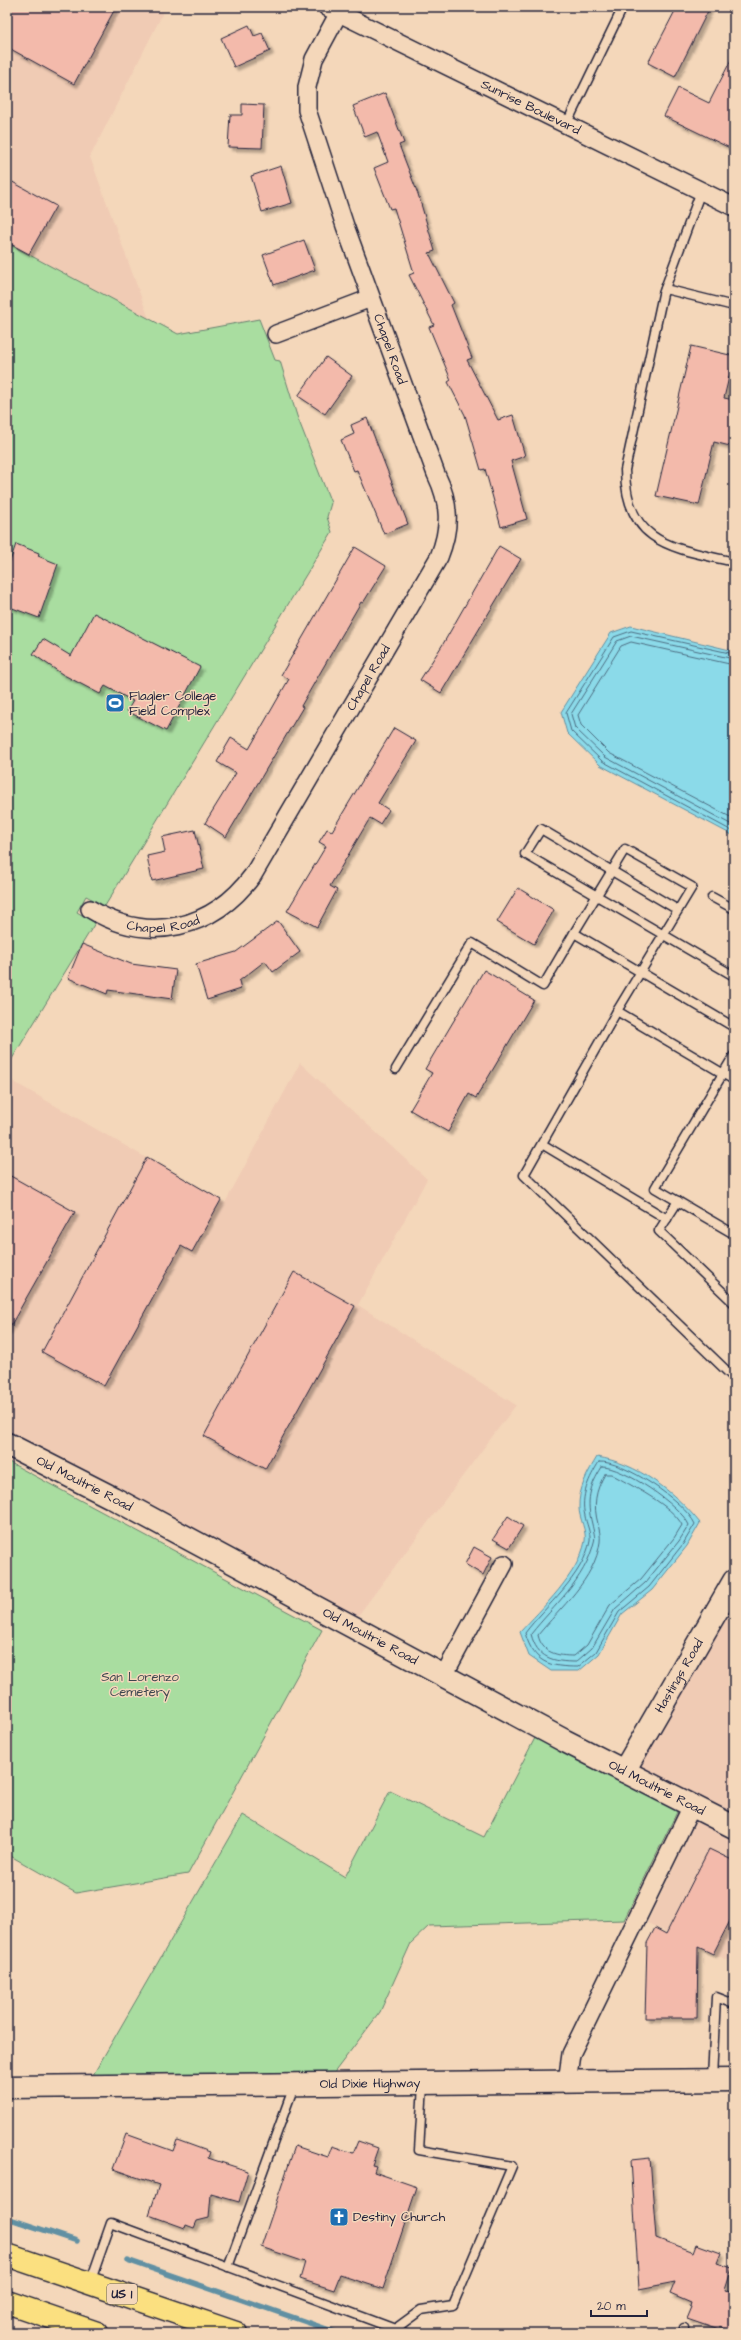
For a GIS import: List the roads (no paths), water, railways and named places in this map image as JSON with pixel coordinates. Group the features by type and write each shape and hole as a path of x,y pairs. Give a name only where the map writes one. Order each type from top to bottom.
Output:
{"main road":[{"name":"US 1","path":"7,2255 236,2333"},
{"path":"9,2303 96,2333 102,2333"},
{"path":"9,2303 52,2333"}],"street":[{"name":"Sunrise Boulevard","path":"336,9 566,125 734,207"},
{"name":"Chapel Road","path":"90,909 119,923 141,928 163,929 185,925 212,914 228,903 242,890 253,874 439,557 445,541 448,524 447,507 443,490 371,298 307,110 306,87 309,73 336,9"},
{"name":"Chapel Road","path":"276,334 371,298"},
{"name":"Old Moultrie Road","path":"7,1444 114,1498 624,1771 734,1827"},
{"path":"444,1675 504,1564"},
{"name":"Hastings Road","path":"624,1771 734,1581"},
{"path":"567,2082 571,2054 692,1806"},
{"name":"Old Dixie Highway","path":"7,2087 126,2084 295,2085 734,2080"}],"lane":[{"path":"566,125 623,7"},
{"path":"701,191 665,289 625,470 625,489 630,506 639,520 648,532 660,541 672,548 734,562"},
{"path":"665,289 734,306"},
{"path":"678,910 541,829 525,854 662,936 734,976"},
{"path":"396,1069 472,943 543,986 625,848 692,887 617,1011 524,1175 734,1378"},
{"path":"712,897 734,909"},
{"path":"574,933 734,1027"},
{"path":"617,1011 734,1080"},
{"path":"734,1055 655,1188 734,1234"},
{"path":"542,1144 667,1219"},
{"path":"678,1201 659,1231 734,1303"},
{"path":"712,2080 716,1997 734,2004"},
{"path":"394,2331 421,2310 453,2305 512,2166 419,2150 423,2084"},
{"path":"228,2267 295,2085"},
{"path":"89,2283 111,2223 394,2331 405,2333"}],"water":[{"path":"631,626 734,651 734,836 600,765 567,733 561,712 611,633"},
{"path":"597,1457 612,1460 641,1472 679,1500 700,1523 687,1546 652,1590 622,1614 599,1654 579,1671 551,1671 529,1656 520,1632 568,1578 581,1553 585,1537 579,1512 580,1494 587,1475"}],"waterway":[{"path":"7,2218 77,2241"},
{"path":"127,2260 338,2333"}],"place":[{"name":"Flagler College Field Complex","path":"115,703"},
{"name":"Destiny Church","path":"339,2217"}],"park label":[{"name":"San Lorenzo Cemetery","path":"140,1684"}]}
